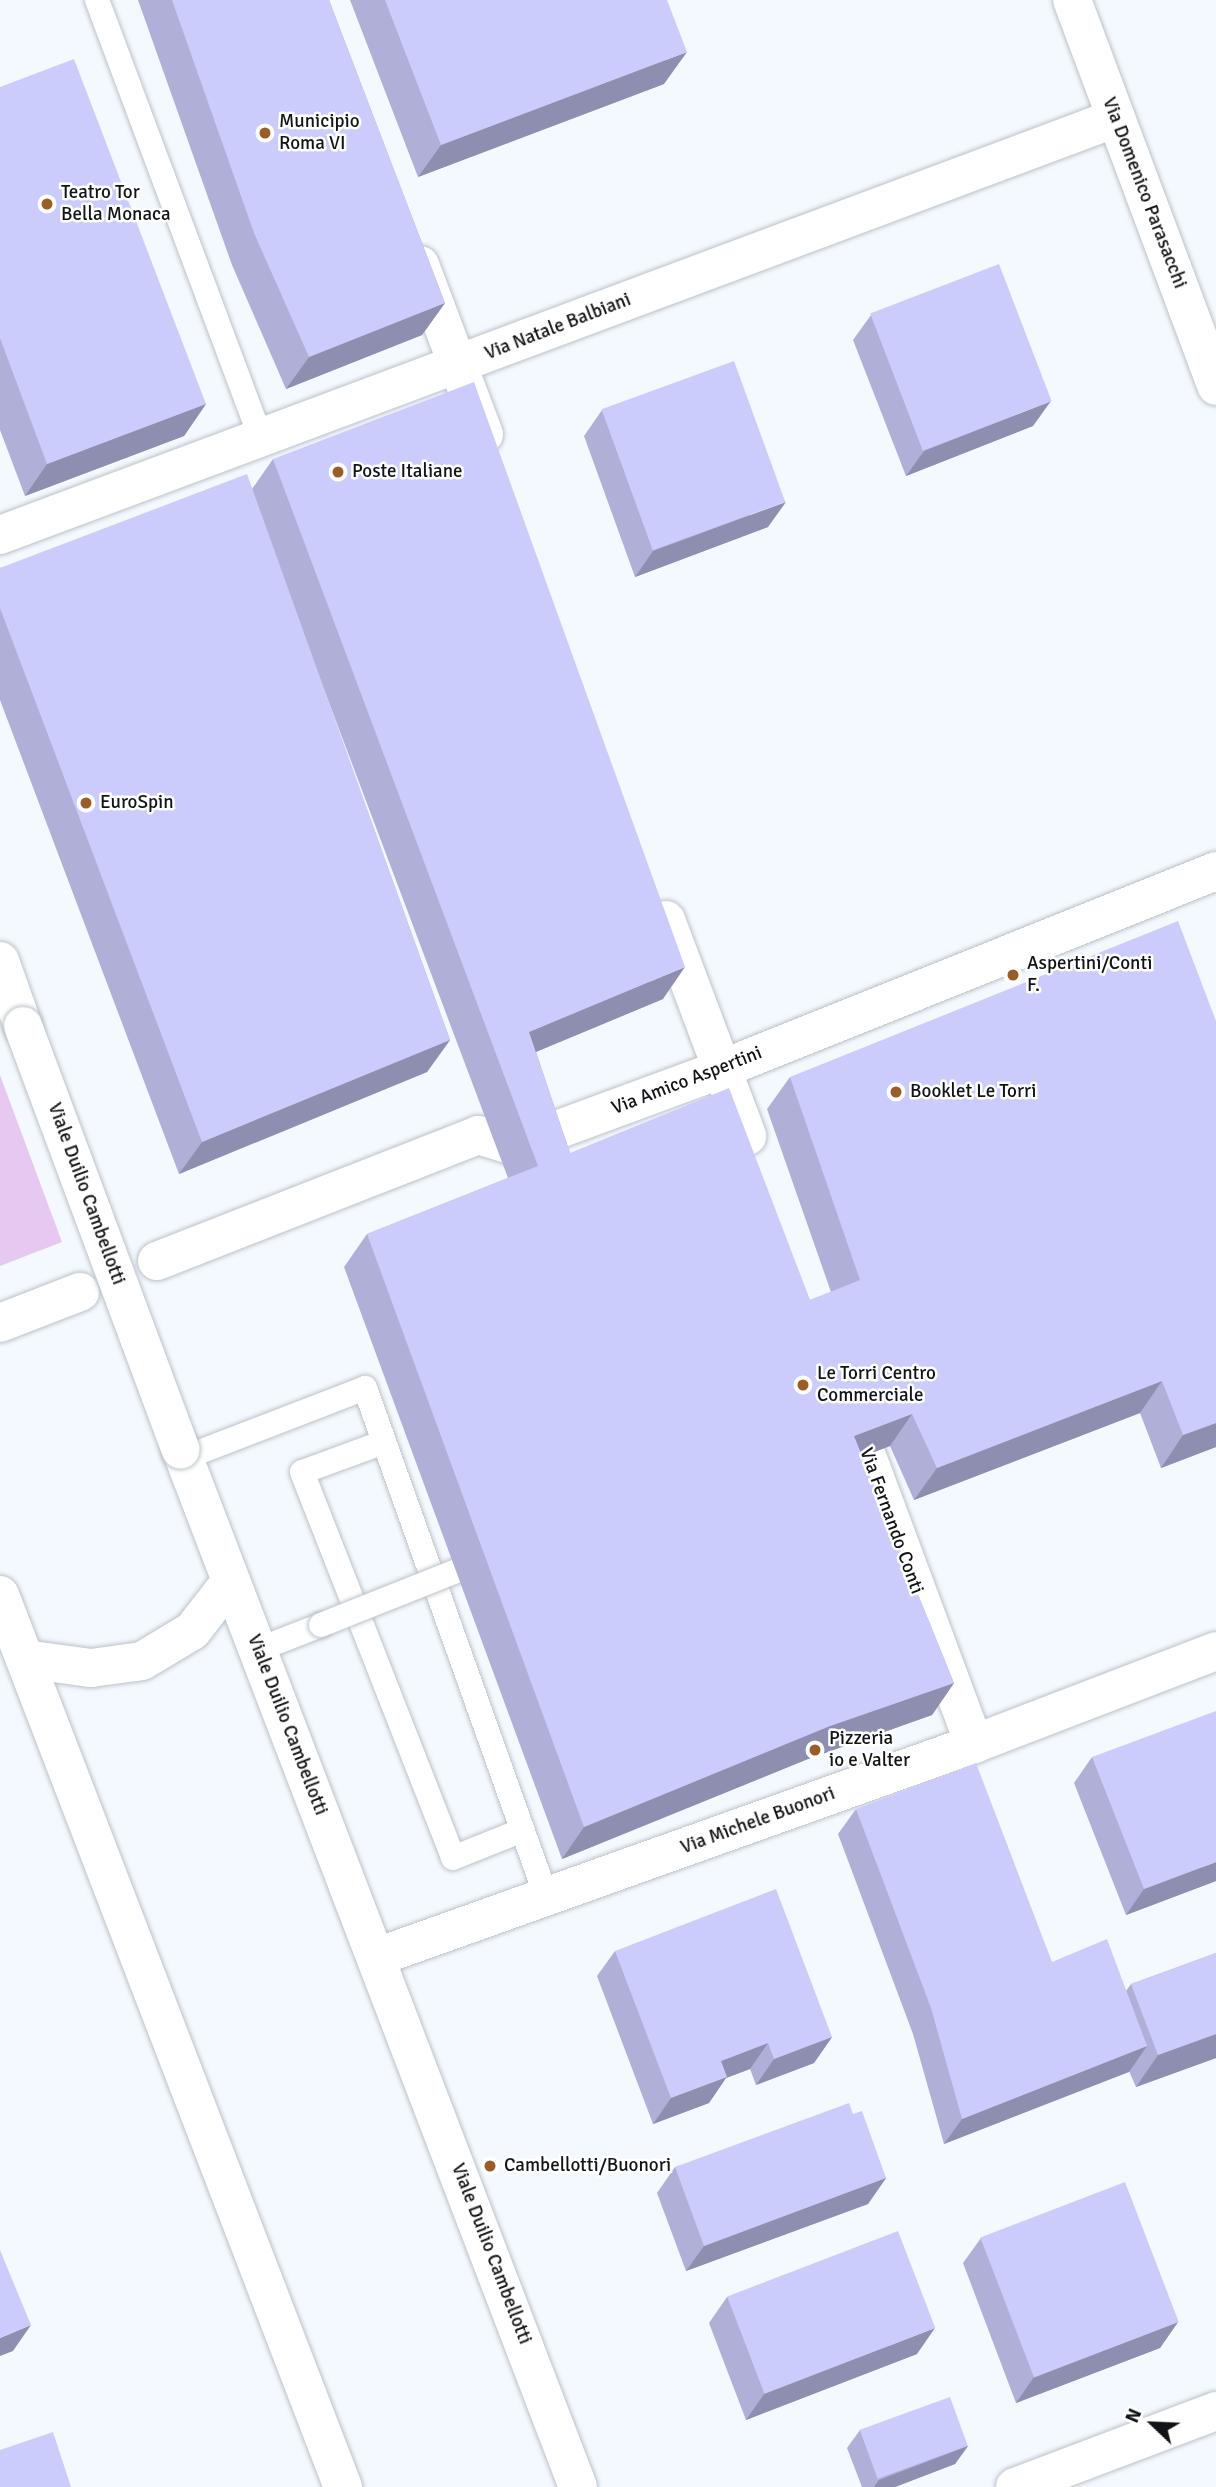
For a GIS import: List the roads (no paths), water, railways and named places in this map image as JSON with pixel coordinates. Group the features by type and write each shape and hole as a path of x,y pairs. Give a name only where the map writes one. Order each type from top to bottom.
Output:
{"street":[{"name":"Via Domenico Parasacchi","path":"1072,0 1216,386"},
{"name":"Via Natale Balbiani","path":"0,535 260,435 458,365 1116,118"},
{"path":"408,235 497,469"},
{"name":"Via Amico Aspertini","path":"157,1261 478,1135 513,1146 722,1069 1216,871"},
{"path":"653,886 761,1172"},
{"name":"Viale Duilio Cambellotti","path":"0,961 257,1650 377,1957 578,2487"},
{"path":"0,1323 80,1292"},
{"name":"Via Fernando Conti","path":"834,1367 974,1744"},
{"path":"25,1659 91,1668 142,1661 192,1631 231,1581"},
{"path":"0,1595 343,2487"},
{"name":"Via Michele Buonori","path":"377,1957 974,1744 1216,1651"},
{"path":"1015,2487 1216,2412"}],"lane":[{"path":"97,0 260,435"},
{"path":"183,1454 365,1388 546,1896"},
{"path":"384,1442 302,1472 453,1858 523,1830"},
{"path":"257,1650 470,1566"}],"place":[{"name":"Municipio Roma VI","path":"265,133"},
{"name":"Teatro Tor Bella Monaca","path":"47,204"},
{"name":"Poste Italiane","path":"338,472"},
{"name":"EuroSpin","path":"86,803"},
{"name":"Aspertini/Conti F.","path":"1013,975"},
{"name":"Booklet Le Torri","path":"896,1092"},
{"name":"Le Torri Centro Commerciale","path":"803,1385"},
{"name":"Pizzeria io e Valter","path":"815,1750"},
{"name":"Cambellotti/Buonori","path":"490,2166"}]}
